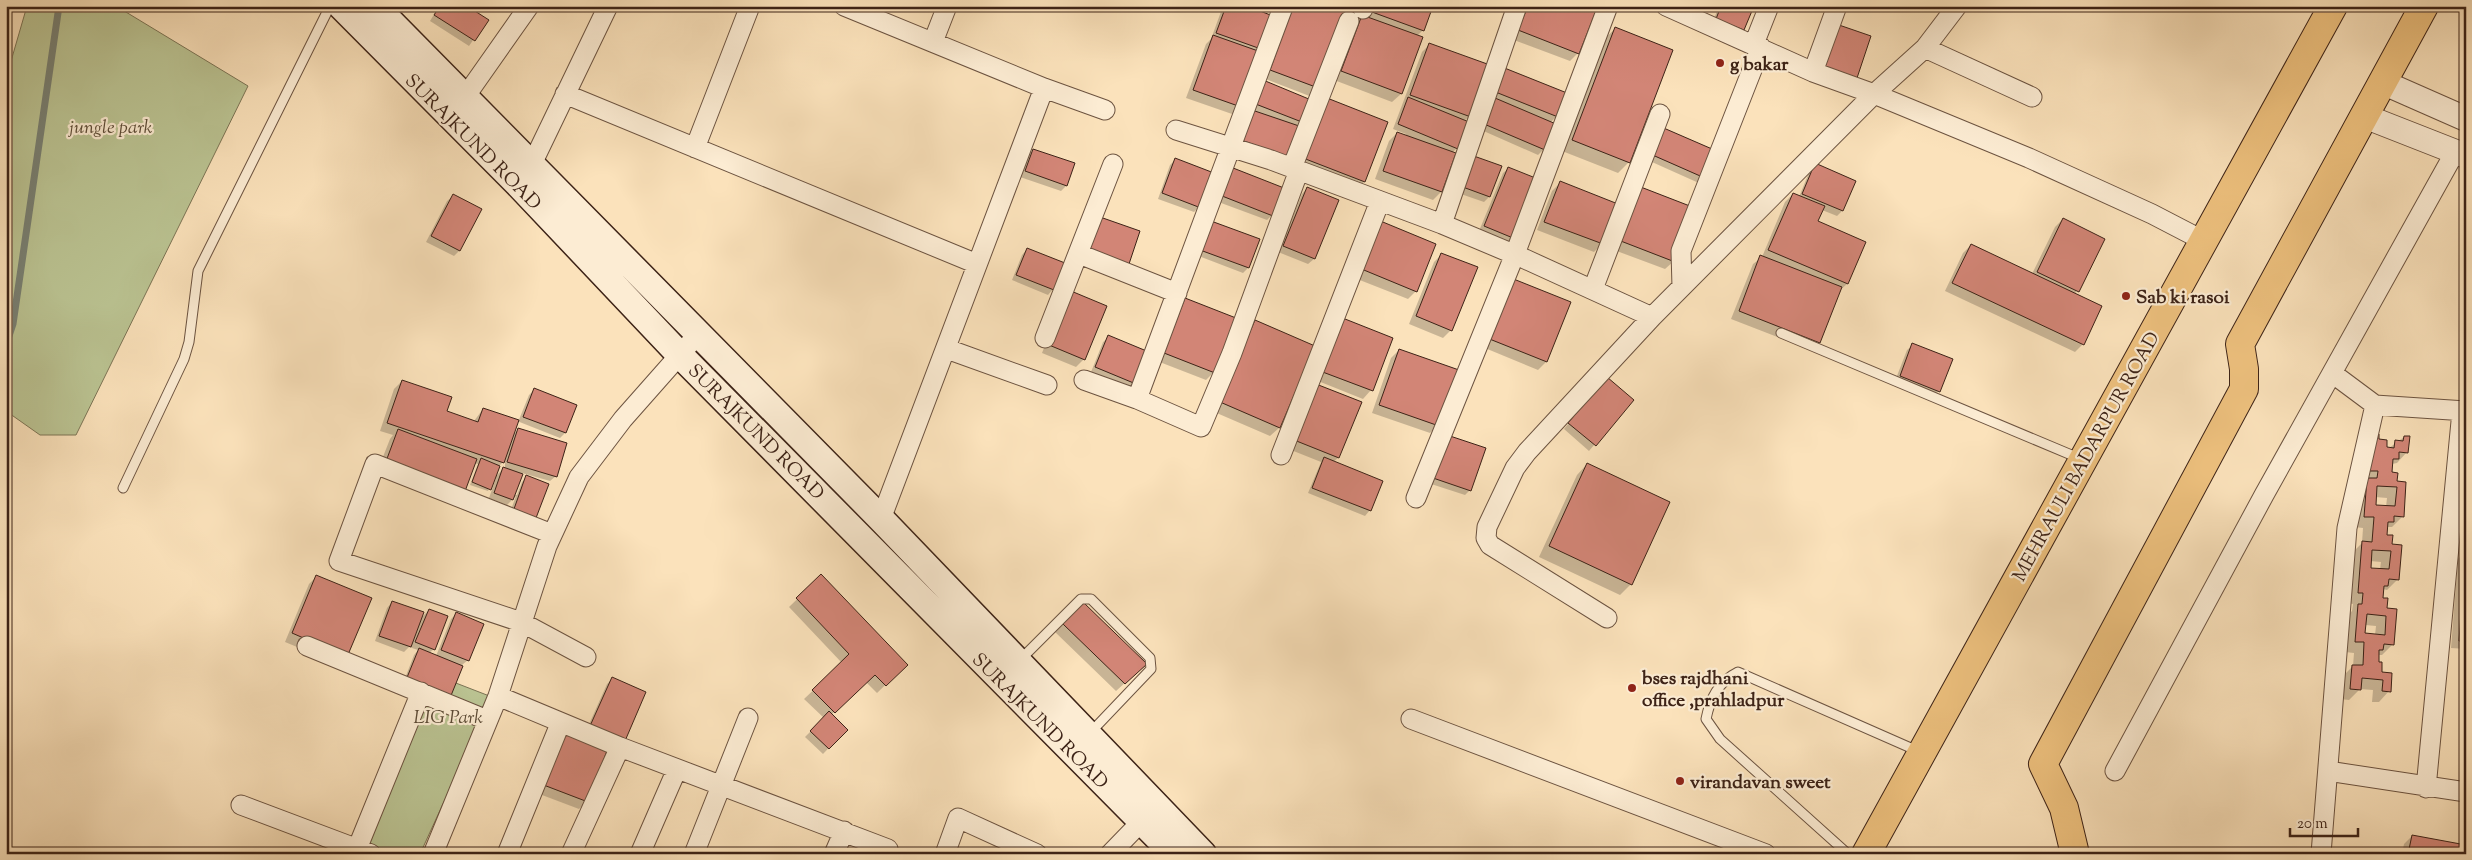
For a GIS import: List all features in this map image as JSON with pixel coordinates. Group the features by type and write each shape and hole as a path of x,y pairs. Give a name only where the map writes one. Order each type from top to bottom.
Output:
{"main road":[{"name":"SURAJKUND ROAD","path":"341,6 517,183 680,354 824,498 1000,680 1174,854"},
{"name":"SURAJKUND ROAD","path":"375,6 881,519 1203,854"},
{"name":"MEHRAULI BADARPUR ROAD","path":"1866,854 2333,6"},
{"path":"2075,854 2064,808 2042,764 2244,389 2244,369 2240,344 2424,6"}],"street":[{"path":"466,97 529,6"},
{"path":"532,164 608,6"},
{"path":"695,148 750,6"},
{"path":"844,6 1044,88 1105,110"},
{"path":"933,42 947,6"},
{"path":"1442,224 1516,6"},
{"path":"1416,498 1515,254 1608,6"},
{"path":"1682,287 1681,251 1757,46 1769,6"},
{"path":"1813,72 1837,6"},
{"path":"1607,618 1490,545 1486,538 1487,527 1515,468 1527,452 1652,317 1874,94 1925,48 1957,6"},
{"path":"1137,400 1283,7"},
{"path":"1672,7 1813,72 1874,94 2029,158 2152,214 2204,241"},
{"path":"1084,380 1201,427 1232,352 1295,169 1359,12"},
{"path":"1925,48 2032,97"},
{"path":"2382,82 2466,118"},
{"path":"881,519 947,349 1044,88"},
{"path":"565,94 977,264"},
{"path":"1593,289 1660,114"},
{"path":"2115,771 2332,373 2460,154 2364,116"},
{"path":"1176,130 1295,169 1442,224 1515,254 1652,317"},
{"path":"1045,338 1113,164"},
{"path":"1281,455 1380,201"},
{"path":"1079,254 1177,293"},
{"path":"433,854 498,696 521,622 552,534 579,478 591,459 698,333"},
{"path":"947,349 1047,385"},
{"path":"2332,373 2375,405 2464,411 2426,788"},
{"path":"2321,854 2347,528 2375,405"},
{"path":"552,534 375,464 339,561 521,622 586,657"},
{"path":"307,646 487,720"},
{"path":"241,805 364,851 421,692"},
{"path":"498,696 620,748 888,849"},
{"path":"694,854 748,718"},
{"path":"1411,719 1766,854"},
{"path":"507,854 560,724"},
{"path":"571,854 620,748"},
{"path":"640,854 677,769"},
{"path":"2328,771 2426,788 2466,792"},
{"path":"944,854 958,818 1036,854"},
{"path":"1110,854 1142,821"},
{"path":"834,854 844,831"}],"lane":[{"path":"123,488 184,359 189,342 196,281 201,265 330,6"},
{"path":"1781,334 2084,460"},
{"path":"1018,662 1081,599 1086,598 1091,599 1150,658 1151,669 1088,736"},
{"path":"1848,854 1720,739 1706,719 1710,700 1727,677 1738,672 1922,753"}],"green space":[{"name":"jungle park","path":"27,6 116,6 248,86 76,435 40,435 6,411 6,64 9,68"},
{"name":"LIG Park","path":"430,673 492,697 420,854 354,854"}],"building":[{"path":"440,6 467,6 489,20 475,41 434,15"},
{"path":"1226,6 1247,6 1273,16 1261,49 1216,33"},
{"path":"1293,6 1352,7 1321,89 1270,70"},
{"path":"1374,6 1433,6 1424,31 1372,12"},
{"path":"1528,6 1598,6 1579,54 1518,30"},
{"path":"1721,6 1754,6 1744,30 1716,19"},
{"path":"1362,15 1423,37 1402,94 1341,71"},
{"path":"1839,25 1871,36 1857,78 1825,67"},
{"path":"1615,27 1673,50 1630,163 1572,140"},
{"path":"1213,35 1261,52 1241,107 1193,90"},
{"path":"1429,43 1490,65 1471,117 1410,95"},
{"path":"1502,67 1567,93 1558,117 1493,91"},
{"path":"1263,80 1316,102 1307,124 1253,103"},
{"path":"1408,97 1469,122 1458,149 1398,124"},
{"path":"1327,98 1388,122 1365,182 1303,158"},
{"path":"1495,98 1556,124 1545,150 1484,124"},
{"path":"1249,109 1305,128 1295,159 1238,139"},
{"path":"1659,126 1719,152 1707,179 1648,153"},
{"path":"1397,132 1456,153 1442,192 1383,171"},
{"path":"1033,149 1075,163 1067,186 1025,171"},
{"path":"1471,155 1502,166 1490,197 1460,186"},
{"path":"1175,158 1214,173 1201,208 1162,193"},
{"path":"1815,163 1856,181 1843,211 1802,194"},
{"path":"1228,166 1284,188 1273,216 1217,194"},
{"path":"1508,167 1538,179 1513,238 1484,226"},
{"path":"1560,181 1618,204 1603,244 1544,222"},
{"path":"1633,184 1695,208 1675,262 1613,238"},
{"path":"1307,187 1339,200 1315,259 1283,246"},
{"path":"1793,193 1825,206 1818,221 1866,242 1848,284 1768,250"},
{"path":"453,194 482,209 460,251 431,236"},
{"path":"1100,217 1140,231 1127,270 1086,255"},
{"path":"2063,218 2105,239 2079,292 2037,272"},
{"path":"1378,220 1436,244 1417,292 1359,268"},
{"path":"1211,221 1260,239 1249,268 1200,250"},
{"path":"1971,244 2102,306 2084,345 1952,283"},
{"path":"1027,248 1065,263 1054,290 1016,275"},
{"path":"1441,253 1478,267 1452,331 1416,316"},
{"path":"1760,255 1842,287 1820,343 1739,311"},
{"path":"1511,278 1571,302 1547,362 1487,338"},
{"path":"1071,291 1107,306 1085,360 1049,345"},
{"path":"1185,298 1236,318 1215,373 1164,353"},
{"path":"1340,317 1393,338 1373,391 1320,371"},
{"path":"1255,320 1315,346 1280,428 1220,402"},
{"path":"1108,335 1149,352 1136,384 1095,367"},
{"path":"1912,343 1953,359 1940,392 1900,376"},
{"path":"1399,349 1459,370 1439,426 1379,405"},
{"path":"1607,377 1634,400 1596,446 1568,423"},
{"path":"402,380 452,397 447,411 478,422 483,408 519,420 504,463 387,423"},
{"path":"1316,384 1362,402 1339,458 1294,440"},
{"path":"534,388 577,405 566,433 523,417"},
{"path":"518,428 567,443 557,477 507,462"},
{"path":"398,429 477,459 464,494 385,464"},
{"path":"2369,434 2379,434 2379,439 2387,440 2387,447 2394,448 2395,440 2403,441 2404,436 2410,436 2408,453 2399,452 2399,459 2393,459 2392,472 2398,473 2397,481 2406,482 2404,517 2394,516 2394,522 2388,522 2387,535 2393,535 2392,544 2402,545 2399,580 2389,579 2388,586 2384,586 2383,598 2388,598 2387,608 2397,609 2394,645 2384,644 2383,650 2379,650 2379,662 2382,662 2382,672 2392,673 2391,692 2382,691 2383,680 2362,678 2361,690 2350,689 2352,665 2363,665 2364,642 2355,642 2358,604 2362,604 2363,593 2358,593 2362,541 2372,542 2374,517 2364,517 2367,478 2377,478 2378,471 2367,471","holes":["2377,486 2397,487 2395,506 2376,505","2372,550 2391,551 2389,569 2371,568","2367,614 2386,616 2385,635 2365,633"]},
{"path":"1447,435 1486,448 1471,491 1433,478"},
{"path":"1324,457 1383,481 1371,511 1312,488"},
{"path":"481,458 500,466 491,490 472,482"},
{"path":"1587,463 1670,502 1632,585 1549,546"},
{"path":"503,467 523,474 513,500 494,493"},
{"path":"526,475 549,484 536,518 514,509"},
{"path":"2465,549 2466,641 2459,641"},
{"path":"821,574 908,665 886,686 875,675 835,713 812,690 849,654 796,598"},
{"path":"316,575 372,598 347,657 292,633"},
{"path":"392,601 424,612 411,647 379,636"},
{"path":"1083,602 1147,664 1125,684 1063,624"},
{"path":"429,609 448,616 435,650 415,642"},
{"path":"456,612 484,624 469,661 441,650"},
{"path":"419,648 463,666 450,698 406,680"},
{"path":"612,677 646,692 625,741 590,726"},
{"path":"829,711 848,730 829,749 810,731"},
{"path":"561,730 608,748 588,802 541,784"},
{"path":"2412,835 2466,845 2466,854 2408,854"}],"waterway":[{"path":"6,345 13,324 59,6"}],"place":[{"name":"g bakar","path":"1720,63"},
{"name":"Sab ki rasoi","path":"2126,296"},
{"name":"bses rajdhani office ,prahladpur","path":"1632,688"},
{"name":"virandavan sweet","path":"1680,781"}]}
